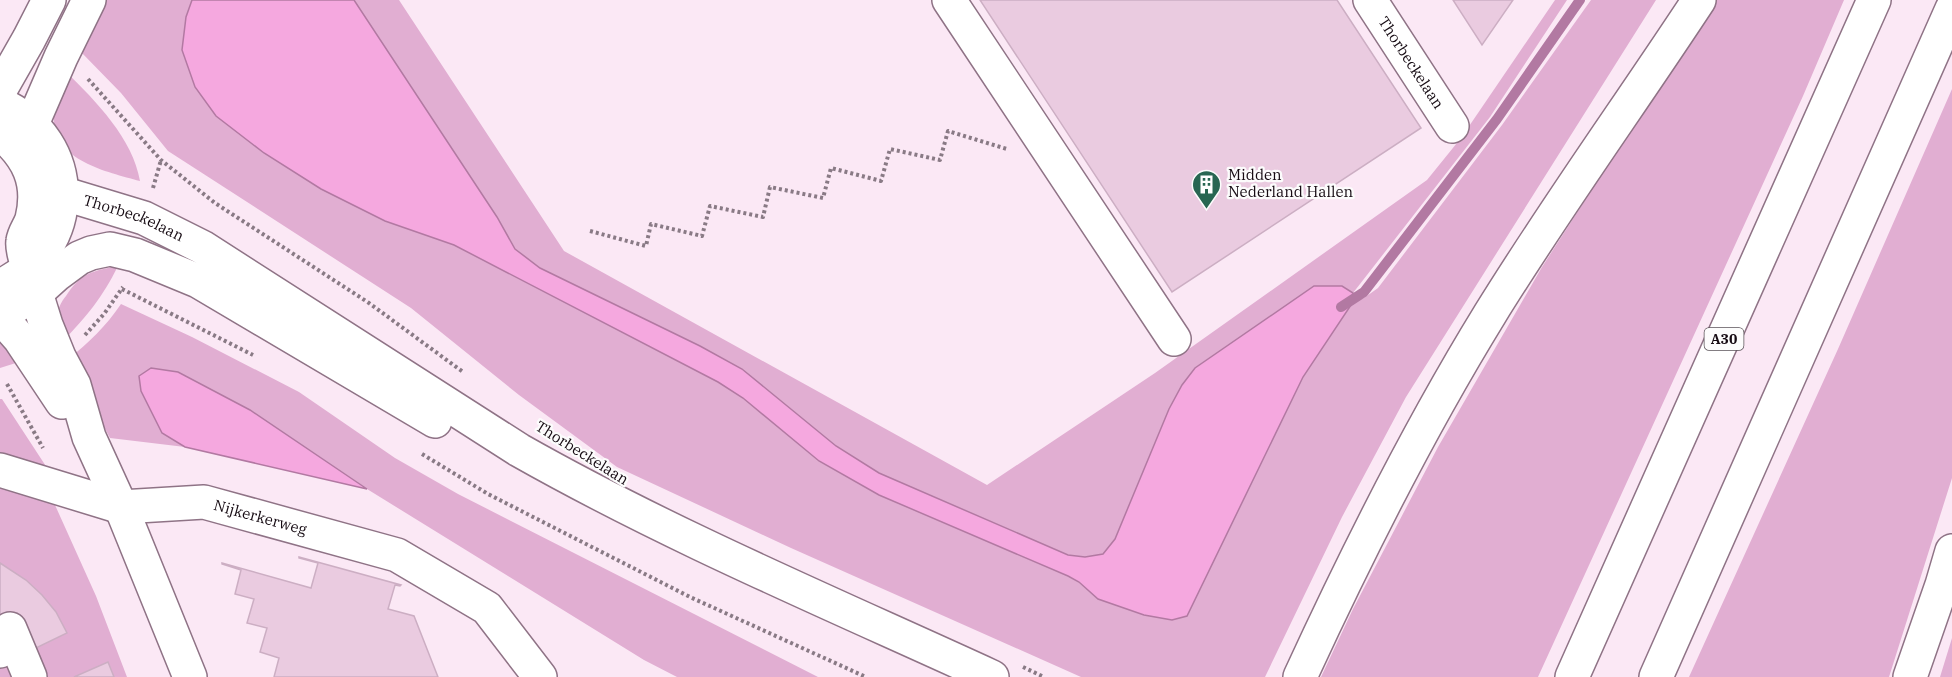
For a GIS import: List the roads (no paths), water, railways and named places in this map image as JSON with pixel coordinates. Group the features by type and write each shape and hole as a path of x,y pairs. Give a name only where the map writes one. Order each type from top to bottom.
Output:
{"main road":[{"path":"0,52 28,0"},
{"path":"0,90 49,0"},
{"path":"33,124 61,57 89,0"},
{"path":"949,0 1174,339"},
{"name":"Thorbeckelaan","path":"1370,0 1452,126"},
{"path":"1300,677 1346,576 1431,414 1577,177 1699,0"},
{"name":"A30","path":"1572,677 1874,0"},
{"path":"1656,677 1952,9"},
{"path":"0,104 15,110 33,124 48,145 51,182 60,214 54,235 33,281 16,306 0,311"},
{"path":"0,133 16,146 28,164 51,182"},
{"name":"Thorbeckelaan","path":"51,182 144,218 202,247 519,450 572,480 706,546 1002,670"},
{"path":"0,286 14,280 33,281 56,274 79,258 110,249 135,255 198,281 558,494 946,677"},
{"path":"33,281 51,336 74,385 90,437 190,677"},
{"path":"0,316 20,339 57,395 90,437"},
{"name":"Nijkerkerweg","path":"0,470 121,507 204,502 397,555 487,608 540,677"},
{"path":"1910,677 1952,551"},
{"path":"0,651 10,629 30,677"}],"waterway":[{"path":"1341,307 1364,292 1497,119 1580,0"}],"place":[{"name":"Midden Nederland Hallen","path":"1207,210"}]}
